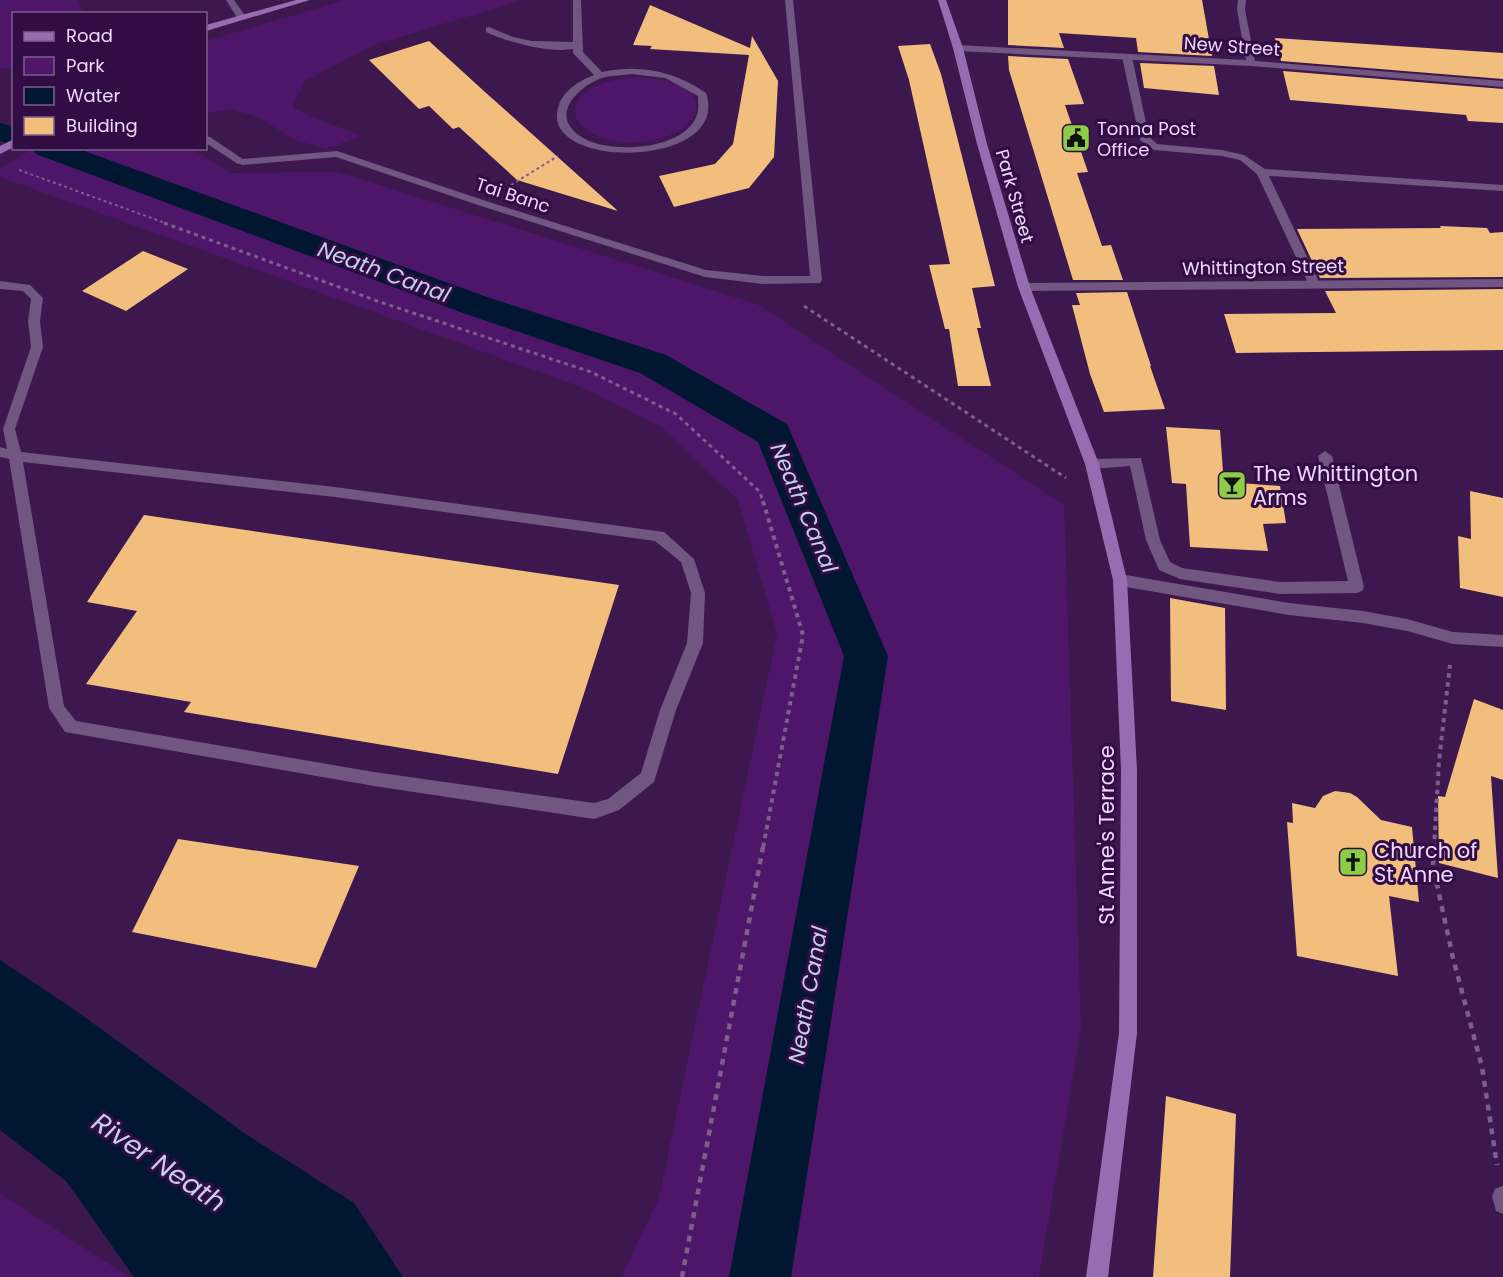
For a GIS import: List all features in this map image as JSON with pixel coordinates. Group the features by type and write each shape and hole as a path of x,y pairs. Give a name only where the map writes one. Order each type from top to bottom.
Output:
{"main road":[{"path":"207,28 306,0"},
{"name":"Park Street","path":"942,0 958,48 982,144 1024,287 1066,399"},
{"name":"St Anne's Terrace","path":"1066,399 1092,464 1120,580 1129,770 1128,1033 1097,1277"}],"street":[{"path":"230,0 242,17"},
{"path":"577,0 578,53 600,76"},
{"name":"Tai Banc","path":"207,139 242,162 337,154 494,207 705,273 763,280 816,280 789,0"},
{"path":"1242,0 1241,9 1251,63"},
{"path":"489,30 517,43 553,46 578,45"},
{"name":"New Street","path":"958,48 1251,63 1503,84"},
{"path":"1127,57 1144,138 1154,147 1222,153 1244,158 1262,172 1314,284"},
{"path":"631,71 660,73 680,79 703,94 706,108 698,126 679,140 651,148 627,150 600,147 582,141 566,129 560,117 563,102 580,85 600,76 631,71"},
{"path":"1262,172 1503,188"},
{"name":"Whittington Street","path":"1024,287 1503,283"},
{"path":"0,285 26,288 37,298 34,321 37,347 9,429 15,456 57,708 71,727 374,779 594,811 613,805 648,777 668,710 695,643 698,593 687,559 659,536 335,492 15,456 0,452"},
{"path":"1092,464 1136,461 1153,540 1164,566 1180,573 1280,588 1357,587 1325,456"},
{"path":"1120,580 1289,609 1374,619 1407,625 1453,638 1503,641"},
{"path":"1502,1196 1503,1204"}],"path":[{"path":"511,185 582,141"},
{"path":"11,168 380,302 591,372 676,414 760,492 803,635 682,1277"},
{"path":"763,280 1101,501"},
{"path":"1453,638 1439,761 1433,867 1453,958 1482,1067 1502,1196"}],"green space":[{"path":"0,0 79,0 78,4 86,12 12,12 12,68 0,69"},
{"path":"345,0 523,0 377,44 305,81 292,107 311,117 363,136 325,149 293,139 260,118 232,109 207,112 207,41"},
{"path":"629,77 662,80 685,88 692,95 696,104 692,119 682,129 666,137 638,143 613,141 593,134 580,123 575,110 580,97 598,86"},
{"path":"30,150 194,150 230,173 338,172 757,304 1064,505 1081,1028 1039,1277 621,1277 659,1198 777,634 738,500 661,427 578,386 0,177 0,169"},
{"path":"0,1193 129,1277 0,1277"}],"water":[{"name":"River Neath","path":"0,960 72,1008 247,1135 354,1203 403,1277 134,1277 66,1181 0,1130"}],"building":[{"path":"1008,0 1202,0 1212,56 1138,52 1136,38 1059,33 1064,48 1008,45"},
{"path":"650,5 750,48 752,36 778,81 774,157 749,188 674,207 659,176 715,164 733,144 749,55 650,49 652,46 633,45"},
{"path":"1275,38 1503,53 1503,79 1281,61"},
{"path":"429,41 618,211 517,180 459,127 453,129 429,106 419,109 369,60"},
{"path":"930,44 941,74 995,286 972,288 981,328 977,328 991,386 958,386 949,329 945,329 929,265 950,264 909,80 898,46"},
{"path":"1008,56 1068,59 1084,104 1065,105 1088,172 1077,173 1102,246 1111,245 1123,280 1073,280 1009,70"},
{"path":"1140,63 1214,66 1219,95 1144,88"},
{"path":"1283,71 1503,89 1503,123 1468,121 1466,115 1290,100"},
{"path":"1440,226 1487,228 1490,233 1503,232 1503,277 1320,278 1297,229 1441,228"},
{"path":"143,251 188,269 126,311 82,291"},
{"path":"1503,289 1503,350 1236,353 1224,314 1336,313 1325,291"},
{"path":"1127,292 1165,409 1104,412 1090,374 1072,305 1080,305 1076,293"},
{"path":"1166,427 1220,430 1223,472 1237,472 1240,483 1280,486 1286,523 1263,524 1268,551 1190,547 1186,484 1172,483"},
{"path":"1470,491 1503,498 1503,597 1460,588 1458,536 1471,539"},
{"path":"144,515 619,585 558,774 184,712 191,702 86,684 137,611 87,602"},
{"path":"1170,598 1225,608 1226,710 1171,701"},
{"path":"1474,699 1503,710 1503,780 1491,776 1498,878 1439,863 1438,796 1445,797"},
{"name":"Church of St Anne","path":"1335,791 1350,793 1357,797 1381,820 1412,827 1419,902 1389,896 1398,976 1297,956 1287,822 1293,823 1292,803 1315,808 1323,796"},
{"path":"178,839 359,866 316,968 132,932"},
{"path":"1166,1096 1236,1114 1230,1277 1153,1277"}],"waterway":[{"name":"Neath Canal","path":"0,132 12,135"},
{"name":"Neath Canal","path":"52,150 475,305 653,364 774,434 866,656 760,1277"}],"place":[{"name":"Tonna Post Office","path":"1076,138"},
{"name":"The Whittington Arms","path":"1232,485"},
{"name":"Church of St Anne","path":"1353,862"}]}
